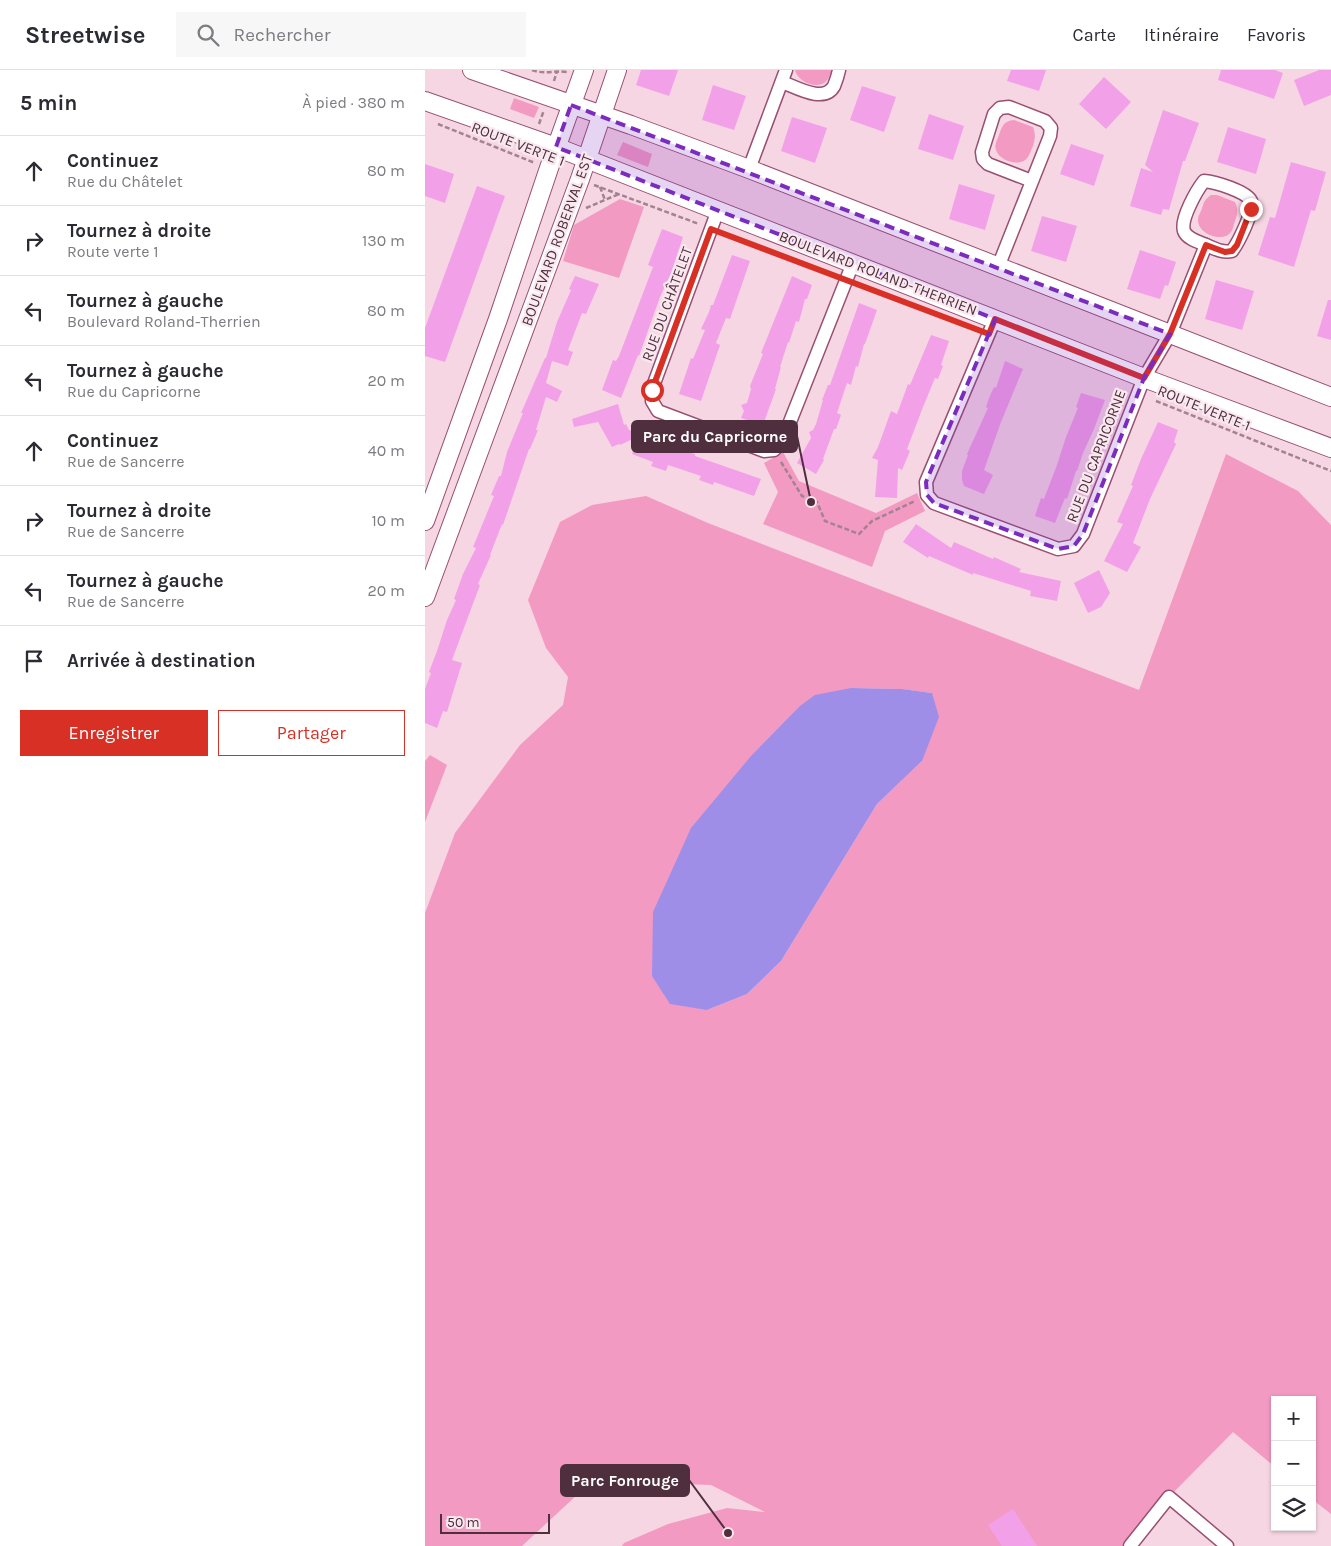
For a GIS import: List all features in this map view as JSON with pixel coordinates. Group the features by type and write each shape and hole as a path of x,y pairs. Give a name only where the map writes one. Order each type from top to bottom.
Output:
{"main road":[{"path":"472,70 571,104 749,170 1331,397"},
{"name":"BOULEVARD ROBERVAL EST","path":"425,521 498,319 584,70"},
{"name":"BOULEVARD ROBERVAL EST","path":"425,598 580,179 617,70"},
{"name":"BOULEVARD ROLAND-THERRIEN","path":"425,101 556,147 995,319 1141,386 1331,448"},
{"path":"469,400 494,410"}],"street":[{"path":"749,170 784,76 817,95 827,93 834,87 839,70"},
{"path":"998,266 1032,181 1050,136 1051,128 1045,121 1009,107 1000,108 995,114 982,152 983,159 988,164 1032,181"},
{"path":"1205,181 1214,182 1245,194 1251,201 1251,209 1237,245 1232,251 1225,252 1206,245 1190,238 1184,232 1183,222 1197,189 1205,181"},
{"name":"RUE DU CHÂTELET","path":"719,210 652,390 652,400 658,411 764,451 774,450"},
{"name":"RUE DU CAPRICORNE","path":"927,495 934,503 1058,549 1074,546 1083,534 1141,386 1170,334 1206,245"},
{"path":"774,450 782,442 853,263"},
{"path":"927,495 926,482 995,319"},
{"path":"1129,1546 1169,1497 1227,1546"}],"path":[{"path":"527,160 557,70 541,73 532,70"},
{"name":"ROUTE VERTE 1","path":"433,122 549,168"},
{"name":"ROUTE VERTE 1","path":"580,179 811,266"},
{"path":"601,187 605,200"},
{"path":"566,216 619,194"},
{"name":"ROUTE VERTE 1","path":"1141,386 1331,471"},
{"path":"774,450 802,496 817,502 825,520 859,534 872,521 927,495"}],"highlighted area":[{"path":"571,105 1170,334 1144,378 1083,534 1074,546 1058,549 934,503 927,495 926,482 995,319 556,147"}],"shaded area":[{"path":"795,70 832,70 826,82 814,85 802,80"},
{"path":"514,98 539,107 534,118 510,109"},
{"path":"1014,120 1033,127 1035,132 1033,146 1028,157 1016,163 1001,157 995,148 1002,127"},
{"path":"623,142 652,154 648,167 617,155"},
{"path":"1211,195 1217,195 1235,202 1237,208 1233,228 1224,237 1209,235 1204,232 1199,224 1198,218 1203,204"},
{"path":"620,199 644,207 619,278 563,261 574,225"},
{"path":"783,452 799,481 876,513 917,493 925,511 885,531 872,567 763,524 778,492 764,463"},
{"path":"1226,454 1298,491 1331,525 1331,1514 1316,1502 1316,1396 1271,1396 1271,1464 1233,1432 1169,1497 1128,1546 622,1546 624,1543 668,1524 727,1508 765,1512 711,1485 592,1481 522,1546 425,1546 425,913 455,833 520,745 563,705 568,677 546,648 528,600 560,522 592,505 646,496 708,523 1139,690","holes":["851,688 901,689 932,693 922,761 877,804 781,961 747,994 707,1010"]},
{"path":"851,688 902,689 932,693 939,717 922,761 877,804 781,961 747,994 707,1010 670,1004 652,976 653,912 691,828 751,756 800,706 815,695"},
{"path":"430,755 447,765 425,822 425,761"}],"building":[{"path":"641,70 678,70 669,96 636,85"},
{"path":"1011,70 1046,70 1039,91 1007,81"},
{"path":"1221,70 1275,70 1283,73 1274,99 1218,80"},
{"path":"1319,70 1331,70 1331,95 1304,106 1294,80"},
{"path":"1104,77 1131,102 1106,129 1079,104"},
{"path":"713,85 746,96 734,130 702,120"},
{"path":"862,86 896,97 884,132 850,120"},
{"path":"1163,110 1199,123 1185,161 1183,161 1169,210 1163,209 1161,215 1130,206 1141,168 1153,172 1145,165"},
{"path":"929,114 964,126 953,160 918,149"},
{"path":"792,117 827,128 815,163 781,151"},
{"path":"1228,127 1266,139 1256,174 1217,162"},
{"path":"1071,144 1104,155 1094,186 1060,174"},
{"path":"1291,162 1326,172 1315,211 1311,210 1294,267 1258,255 1270,217 1275,218"},
{"path":"425,164 454,174 445,203 425,196"},
{"path":"959,184 995,195 985,230 949,219"},
{"path":"477,186 505,196 445,362 425,356 425,328"},
{"path":"1042,216 1077,226 1066,262 1031,251"},
{"path":"662,229 683,237 671,273 621,398 602,390 613,360 616,361 619,356 653,267 648,265"},
{"path":"1140,250 1176,262 1168,286 1165,285 1160,299 1127,289"},
{"path":"732,255 750,261 730,319 726,318 716,343 720,345 701,401 679,394 691,358 693,359 705,330 701,329 711,305 713,305"},
{"path":"575,276 599,284 586,314 582,313 568,350 573,352 568,366 552,361 546,383 562,391 557,402 546,397 536,430 538,430 529,449 503,525 478,584 480,585 452,660 462,663 447,712 443,711 437,728 425,723 425,689 431,673 429,672 456,600 454,599 463,574 476,548 473,547 494,496 491,495 499,476 501,476 507,452 523,413 521,413 546,358 557,322"},
{"path":"792,276 812,285 807,299 805,299 799,322 796,321 788,342 780,367 776,389 763,425 741,418 744,411 741,405 747,403 751,389 750,386 763,354 761,353"},
{"path":"1216,280 1254,291 1242,330 1205,319"},
{"path":"1328,300 1331,300 1331,340 1317,336"},
{"path":"859,303 877,310 851,385 847,383 837,413 841,415 836,429 834,429 824,460 816,474 797,463 811,438 809,432 813,430 816,424 822,400 828,385 830,385"},
{"path":"931,335 949,341 941,365 943,366 938,379 935,378 923,407 907,449 910,451 902,470 898,468 897,498 875,497 878,460 872,458 891,411 897,414 908,384 910,385"},
{"path":"1005,361 1023,369 984,470 993,475 984,494 964,486 962,471 967,454 988,408 986,407 989,398 994,387 996,388"},
{"path":"1081,393 1105,400 1076,471 1067,499 1065,498 1055,523 1035,516 1041,498 1044,499 1057,465 1078,408 1076,407"},
{"path":"618,404 624,425 626,424 629,430 655,439 653,442 695,454 695,456 761,479 754,496 714,482 713,485 699,480 701,476 668,465 666,471 651,466 653,462 632,454 639,436 612,447 598,422 574,427 572,419"},
{"path":"1158,422 1178,430 1174,442 1176,444 1150,499 1133,543 1141,547 1127,572 1104,561 1123,524 1117,522 1133,486 1131,485 1141,459"},
{"path":"916,524 951,548 954,542 1021,569 1019,572 1061,581 1057,601 1030,596 1031,591 973,573 973,575 929,556 928,558 903,542"},
{"path":"1099,570 1110,593 1101,607 1088,613 1074,583"},
{"path":"1013,1509 1037,1546 1002,1546 988,1525"}],"place":[{"name":"Parc du Capricorne","path":"811,502"},
{"name":"Parc Fonrouge","path":"728,1533"}],"route":[{"path":"652,390 711,229 989,334 995,319 1144,378 1170,334 1206,245 1225,252 1232,251 1237,245 1251,209"}]}
